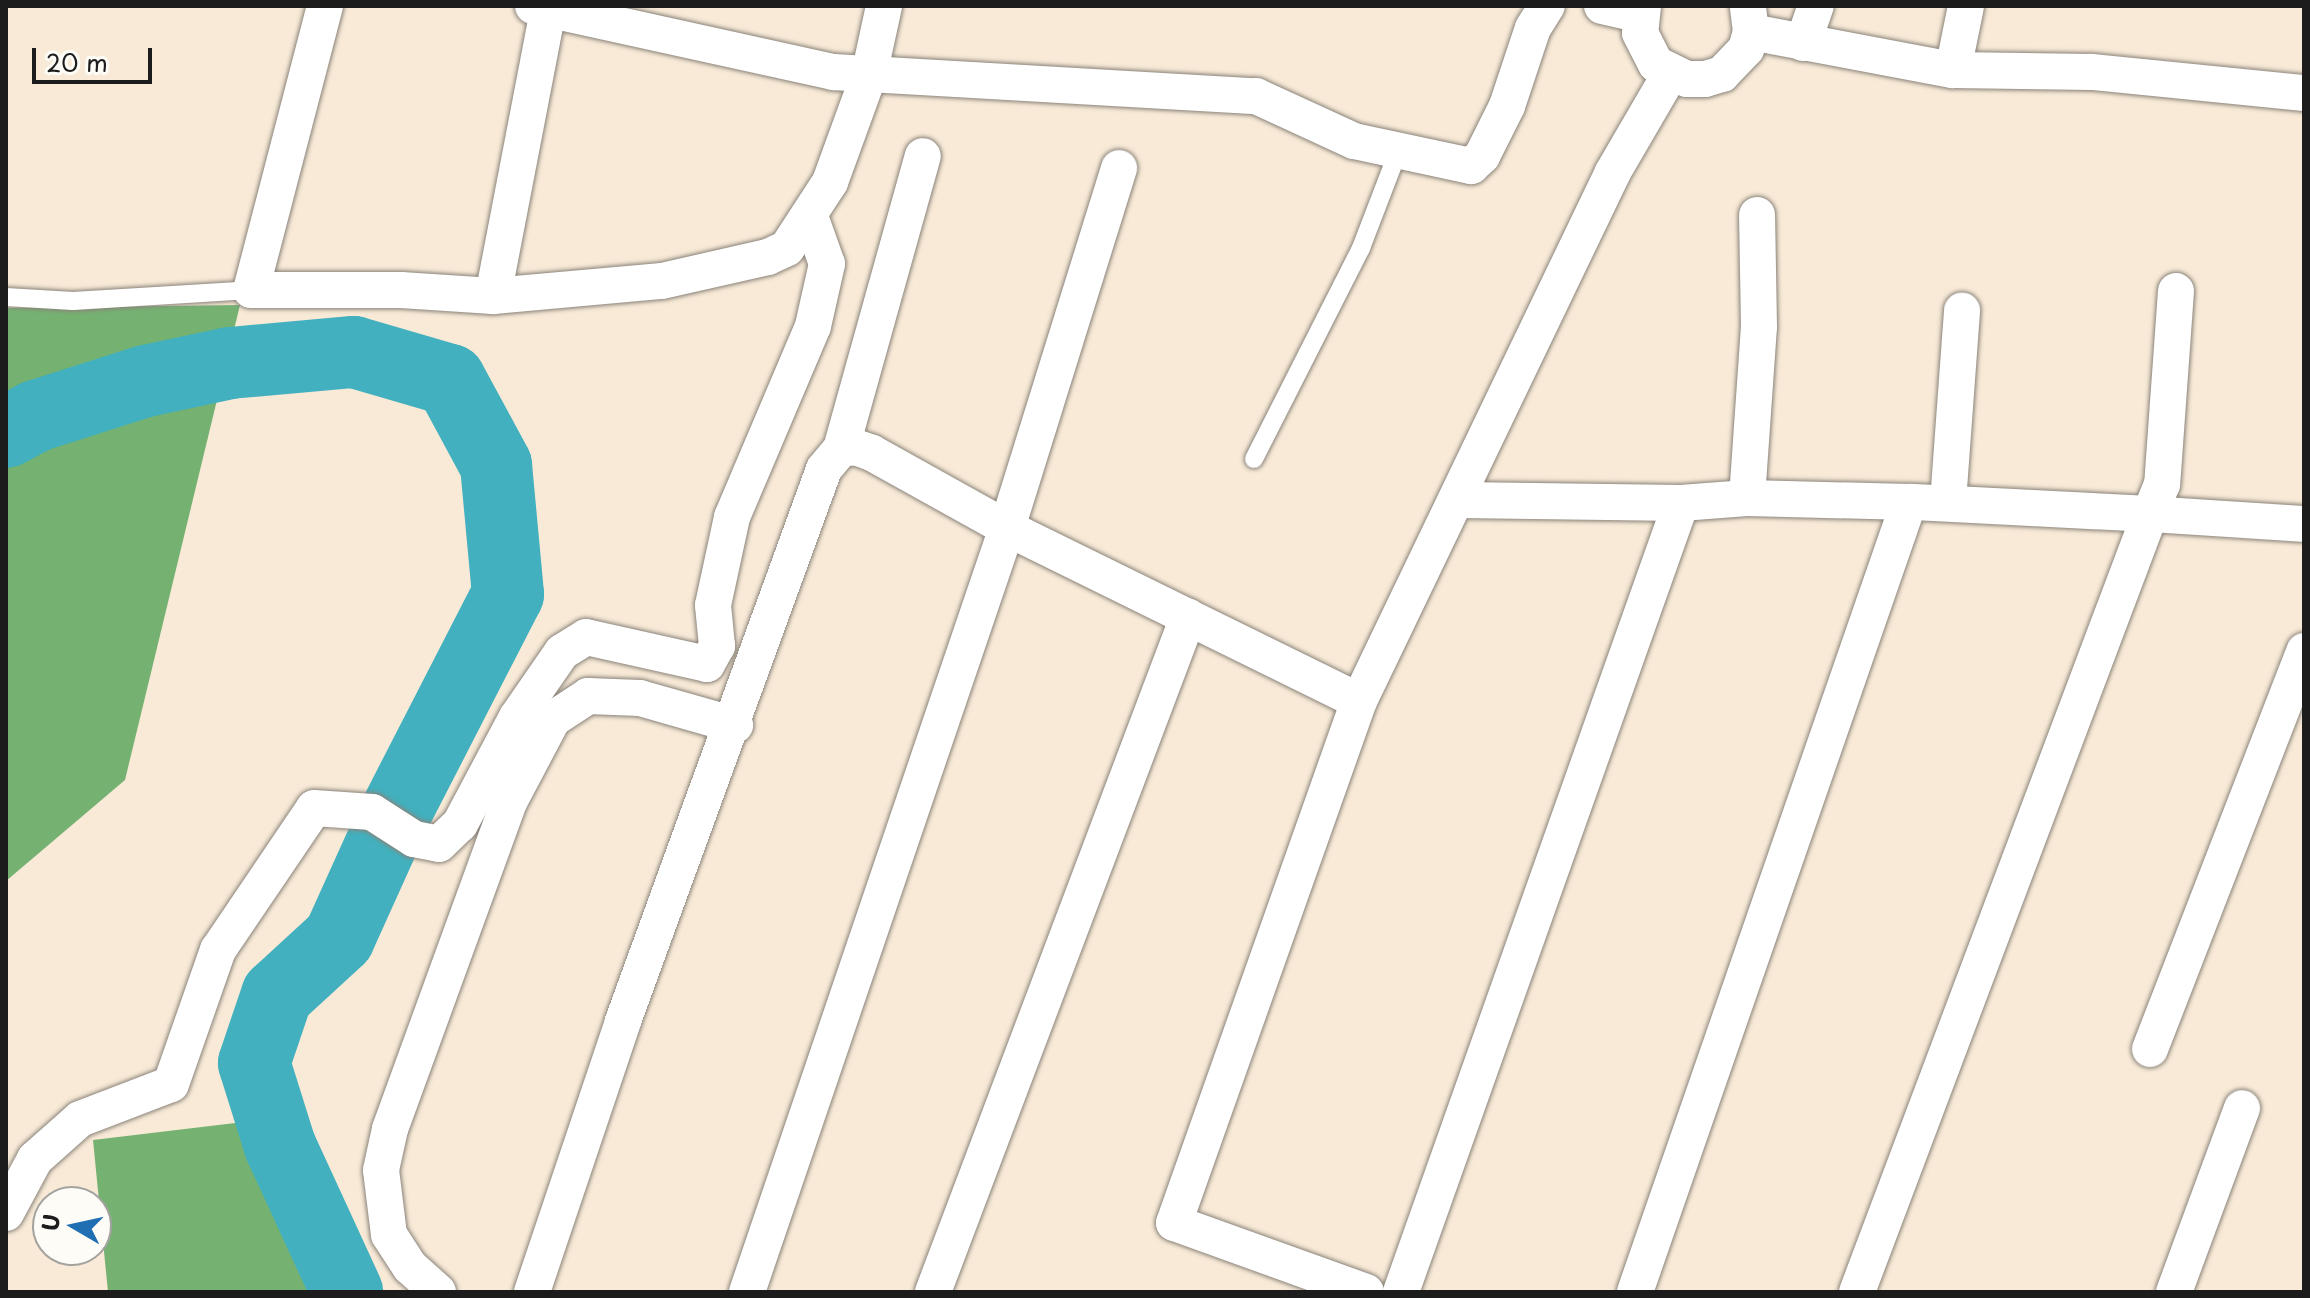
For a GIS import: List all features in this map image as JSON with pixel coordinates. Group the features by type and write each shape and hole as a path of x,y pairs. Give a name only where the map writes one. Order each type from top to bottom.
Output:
{"street":[{"path":"325,6 251,290 401,290 493,296 662,281 768,257 787,248 830,182 869,75 884,6"},
{"path":"493,296 540,8 869,75 1256,96 1354,141 1397,154 1471,166 1482,156 1507,106 1533,28 1547,6"},
{"path":"1602,6 1641,10 1646,50 1670,74 1705,79 1722,74 1741,56 1750,19 1803,43 1953,70 2092,72 2304,93"},
{"path":"1803,43 1816,6"},
{"path":"1953,70 1966,6"},
{"path":"1366,1292 1174,1223 1359,701 1459,500 1613,172 1670,74"},
{"path":"532,1292 623,1021 735,725 824,469 841,449 923,156"},
{"path":"747,1292 1007,528 1119,168"},
{"path":"1747,498 1759,327 1757,215"},
{"path":"6,1213 35,1159 80,1119 171,1084 218,950 314,808 372,812 414,839 439,844 460,824 535,691 562,652 586,637 707,664 717,646 713,605 732,517 813,326 827,264 810,216"},
{"path":"1857,1292 2162,484 2176,291"},
{"path":"1948,502 1962,311"},
{"path":"841,449 855,447 872,453 1007,528 1359,701"},
{"path":"1459,500 1681,503 1747,498 1948,502 2304,524"},
{"path":"1635,1292 1909,502"},
{"path":"1401,1292 1681,503"},
{"path":"933,1292 1188,617"},
{"path":"2150,1049 2304,651"},
{"path":"438,1292 410,1267 389,1235 381,1170 390,1129 509,802 553,719 588,696 640,698 735,725"},
{"path":"2174,1292 2242,1108"}],"lane":[{"path":"1254,459 1361,248 1397,154"},
{"path":"6,297 73,301 251,290"}],"green space":[{"path":"240,305 125,780 6,881 6,308"},
{"path":"277,1118 374,1292 108,1292 105,1266 112,1266 112,1186 98,1186 93,1140"}],"waterway":[{"path":"6,432 36,416 146,381 230,363 354,352 450,380 496,465 508,594 394,816 339,938 277,995 254,1063 280,1146 347,1292"}]}
